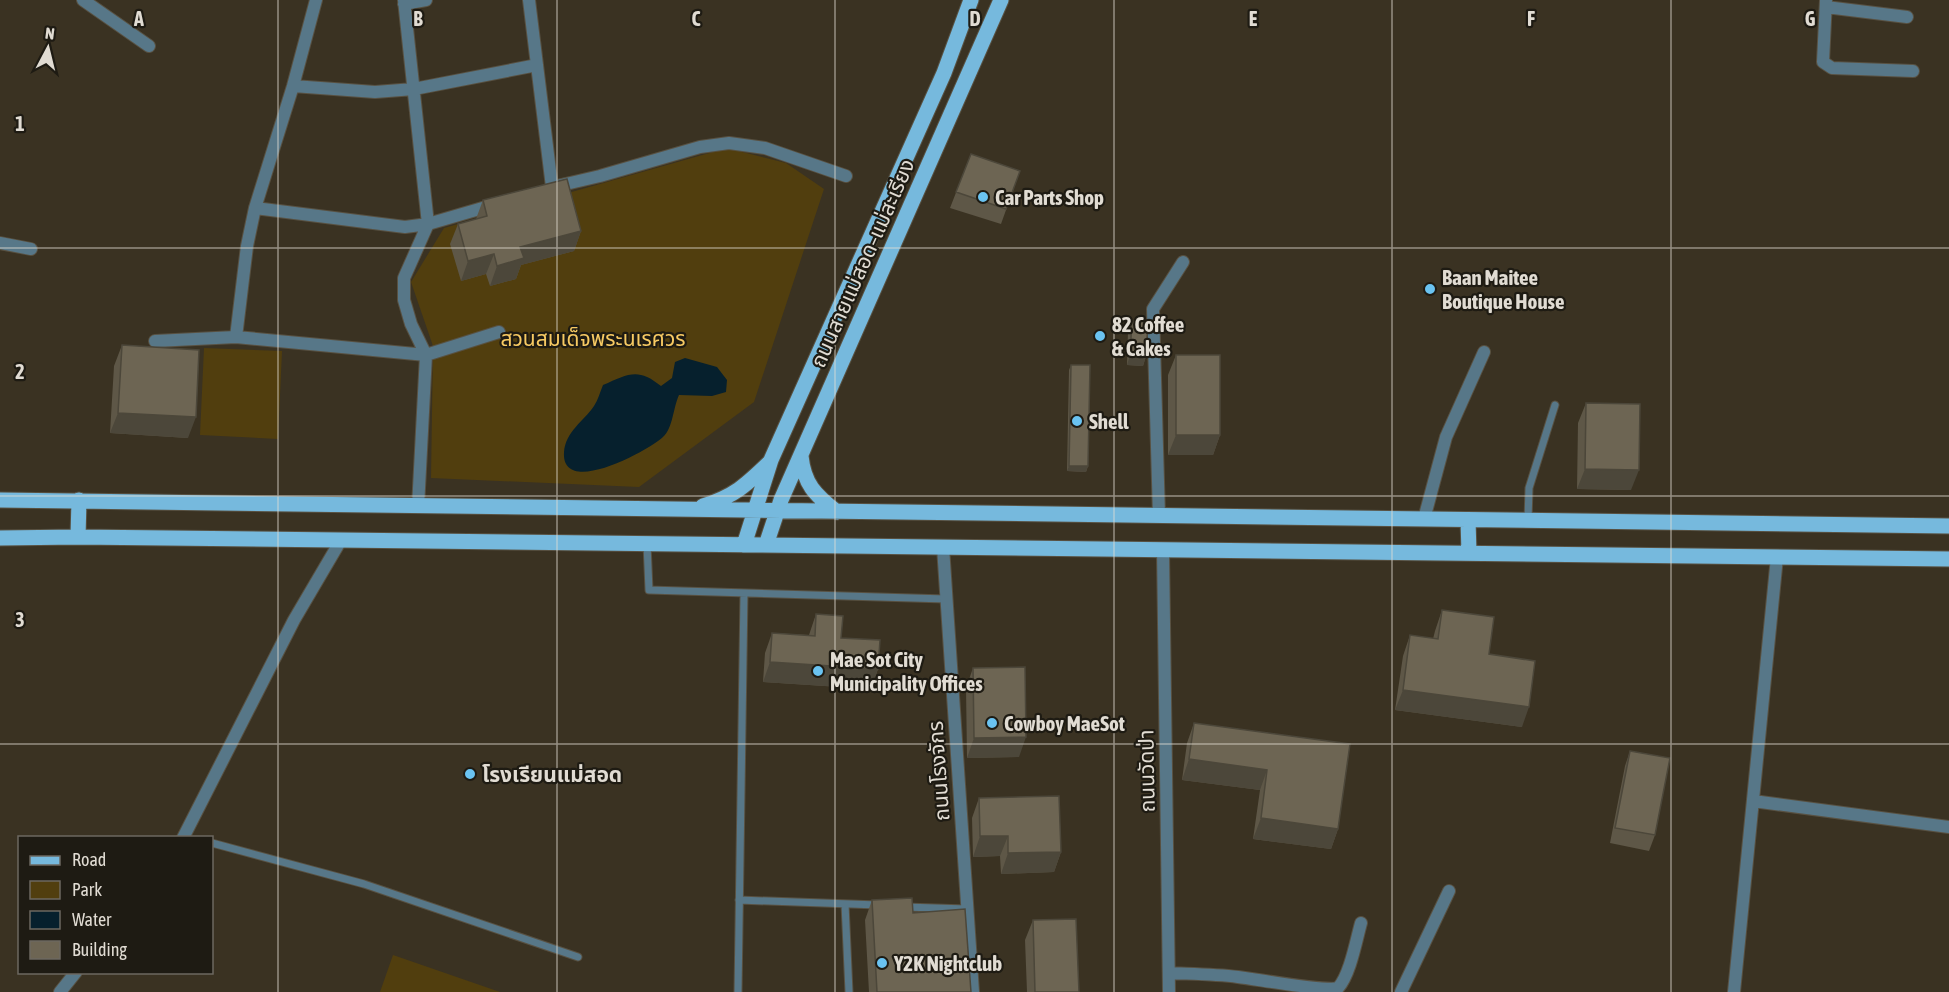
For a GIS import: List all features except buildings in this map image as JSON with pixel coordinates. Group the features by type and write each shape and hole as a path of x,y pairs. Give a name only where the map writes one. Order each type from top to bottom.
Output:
{"main road":[{"name":"ถนนสายแม่สอด–แม่สะเรียง","path":"744,545 771,460 944,73 971,0"},
{"name":"ถนนสายแม่สอด–แม่สะเรียง","path":"766,545 776,511 1001,0"},
{"path":"944,73 965,82"},
{"path":"801,456 803,473 810,487 821,500 837,512"},
{"path":"689,510 724,499 739,491 771,460"},
{"path":"0,500 1949,526"},
{"path":"78,537 79,500"},
{"path":"1468,520 1469,554"},
{"path":"0,538 78,537 1949,559"}],"street":[{"path":"83,0 149,46"},
{"path":"236,337 247,246 255,208 293,86 316,0"},
{"path":"418,507 426,355 411,324 404,300 404,278 428,224 404,2 426,0"},
{"path":"529,0 537,65 547,189 700,147 729,143 765,148 846,176"},
{"path":"1907,17 1826,4 1823,62 1832,68 1913,71"},
{"path":"293,86 375,92 414,89 537,65"},
{"path":"255,208 405,227 428,224 507,201"},
{"path":"0,243 31,249"},
{"path":"1159,516 1153,309 1183,262"},
{"path":"155,341 236,337 426,355 499,332"},
{"path":"1424,519 1446,437 1484,352"},
{"path":"186,836 294,620 341,540"},
{"name":"ถนนโรงจักร","path":"943,547 973,992"},
{"name":"ถนนวัดป่า","path":"1163,550 1169,992"},
{"path":"1734,992 1777,557"},
{"path":"1753,801 1949,827"},
{"path":"1401,992 1449,891"},
{"path":"1169,973 1237,976 1311,991 1333,992 1345,977 1361,923"},
{"path":"60,992 74,974"}],"lane":[{"path":"1528,520 1529,488 1555,405"},
{"path":"647,544 648,590 946,599"},
{"path":"738,992 744,593"},
{"path":"213,843 364,884 578,957"},
{"path":"739,900 889,906"},
{"path":"845,904 849,992"},
{"path":"900,906 967,909"}],"green space":[{"name":"สวนสมเด็จพระนเรศวร","path":"727,148 786,163 824,189 754,402 639,487 431,478 433,346 411,282 444,228"},
{"path":"204,348 282,351 278,439 200,435"},
{"path":"393,955 500,992 380,992"}],"water":[{"path":"685,358 717,367 727,380 726,392 712,396 679,395 671,423 663,437 624,460 590,471 576,471 567,465 564,452 568,438 594,406 603,385 626,375 639,374 661,386 672,378 675,362"}],"place":[{"name":"Car Parts Shop","path":"983,197"},
{"name":"Baan Maitee Boutique House","path":"1430,289"},
{"name":"82 Coffee & Cakes","path":"1100,336"},
{"name":"Shell","path":"1077,421"},
{"name":"Mae Sot City Municipality Offices","path":"818,671"},
{"name":"Cowboy MaeSot","path":"992,723"},
{"name":"โรงเรียนแม่สอด","path":"470,774"},
{"name":"Y2K Nightclub","path":"882,963"}]}
